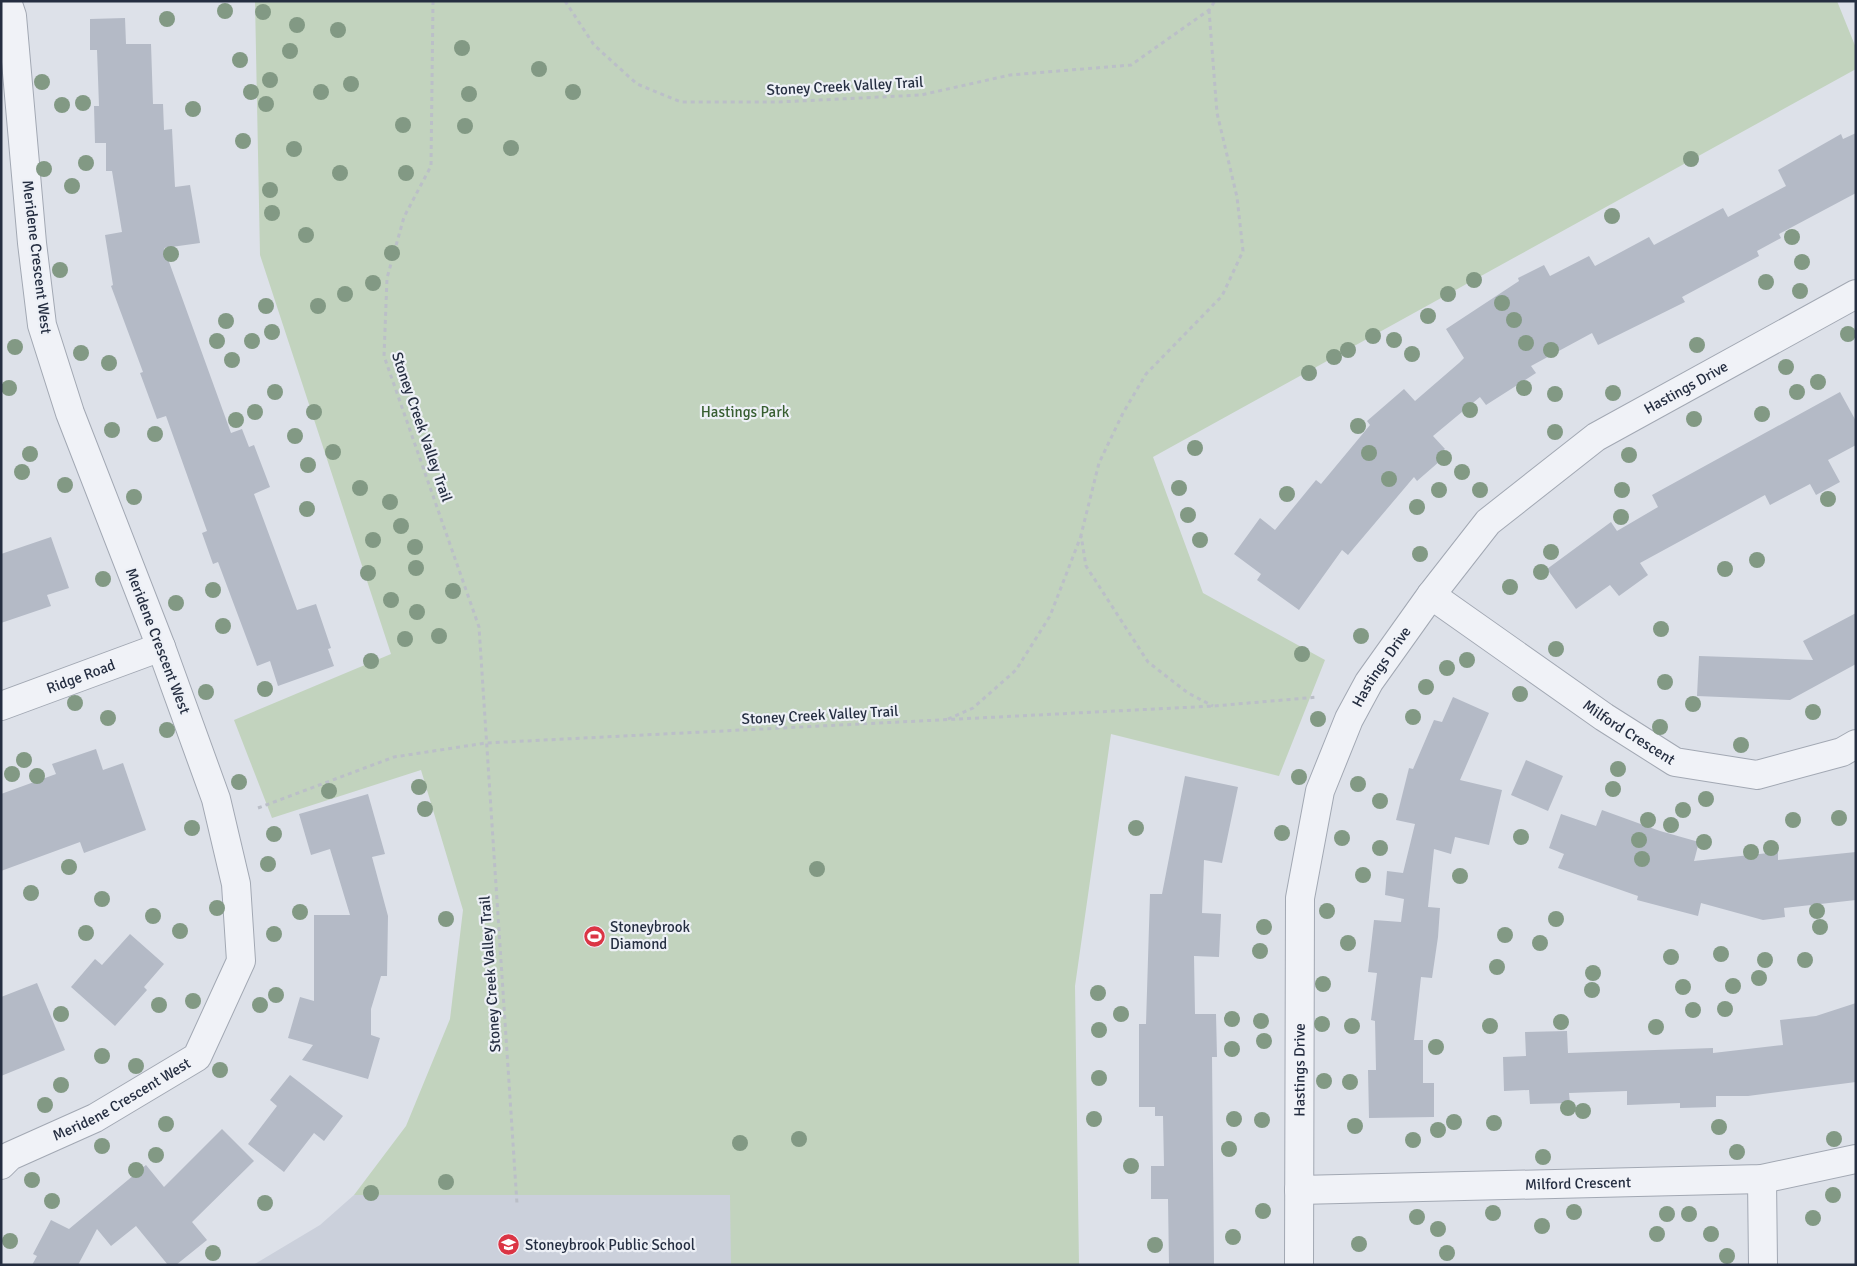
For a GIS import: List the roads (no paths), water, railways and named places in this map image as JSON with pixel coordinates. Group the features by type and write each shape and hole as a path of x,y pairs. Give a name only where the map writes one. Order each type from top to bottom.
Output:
{"street":[{"name":"Meridene Crescent West","path":"1,1165 10,1156 95,1118 198,1057 241,961 236,884 216,799 161,647 70,413 42,325 32,243 12,16 7,1"},
{"name":"Hastings Drive","path":"1299,1265 1300,898 1320,791 1349,719 1369,682 1431,595 1488,522 1596,437 1856,294"},
{"name":"Milford Crescent","path":"1431,595 1604,718 1675,762 1757,775 1842,752 1856,744"},
{"name":"Ridge Road","path":"1,706 161,647"},
{"name":"Milford Crescent","path":"1298,1190 1762,1179 1856,1159"},
{"path":"1762,1179 1763,1265"}],"place":[{"name":"Stoneybrook Diamond","path":"594,936"},
{"name":"Stoneybrook Public School","path":"509,1245"}],"park label":[{"name":"Hastings Park","path":"745,412"}]}
